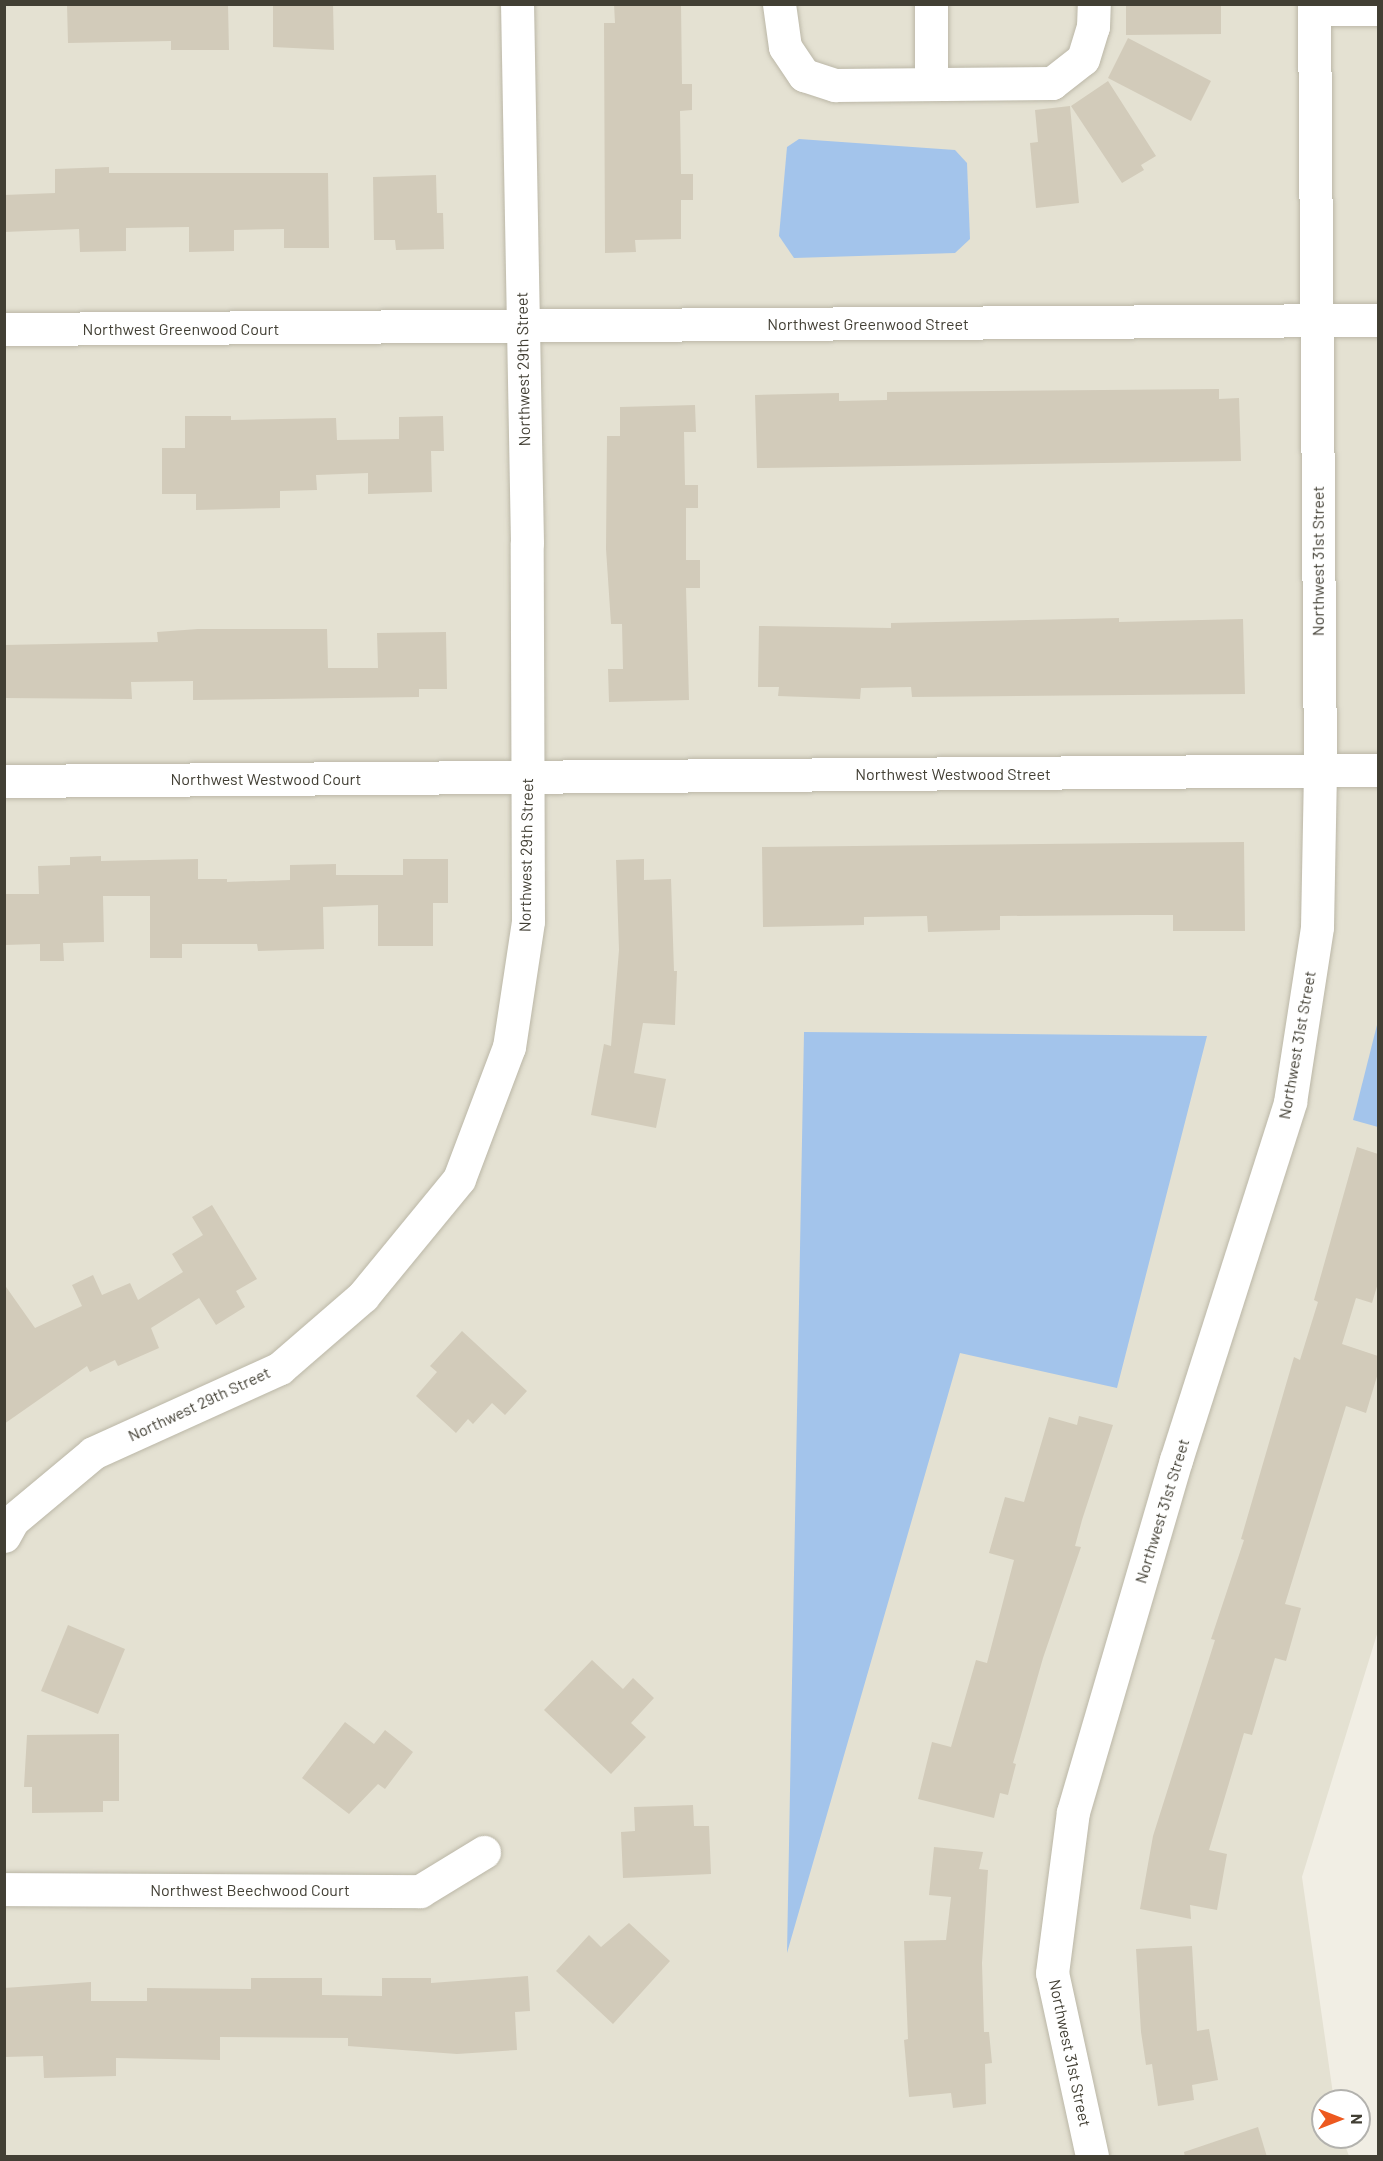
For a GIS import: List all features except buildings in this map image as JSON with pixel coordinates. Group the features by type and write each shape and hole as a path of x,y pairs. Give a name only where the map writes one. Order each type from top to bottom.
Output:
{"street":[{"name":"Northwest 29th Street","path":"4,1536 13,1520 93,1453 280,1368 363,1296 459,1179 509,1047 528,921 527,543 521,327 517,4"},
{"path":"779,4 784,47 804,75 835,85 1052,83 1083,59 1093,27 1094,4"},
{"path":"931,4 931,84"},
{"path":"1314,7 1378,9"},
{"name":"Northwest 31st Street","path":"1092,2157 1052,1973 1073,1812 1176,1460 1290,1102 1317,927 1320,770 1314,7"},
{"name":"Northwest Greenwood Street","path":"357,328 1378,320"},
{"name":"Northwest Greenwood Court","path":"4,329 357,328"},
{"name":"Northwest Westwood Street","path":"527,778 1378,770"},
{"name":"Northwest Westwood Court","path":"4,781 527,778"},
{"name":"Northwest Beechwood Court","path":"4,1889 420,1891 484,1852"}],"shaded area":[{"path":"5,5 1378,5 1378,1631 1302,1877 1332,2089 1311,2089 1311,2149 1346,2149 1349,2156 5,2156"}],"water":[{"path":"799,139 955,150 967,163 970,239 955,253 794,258 779,236 787,147"},
{"path":"1378,1021 1378,1127 1353,1120"},
{"path":"804,1032 1207,1036 1117,1388 960,1353 787,1953"}]}
